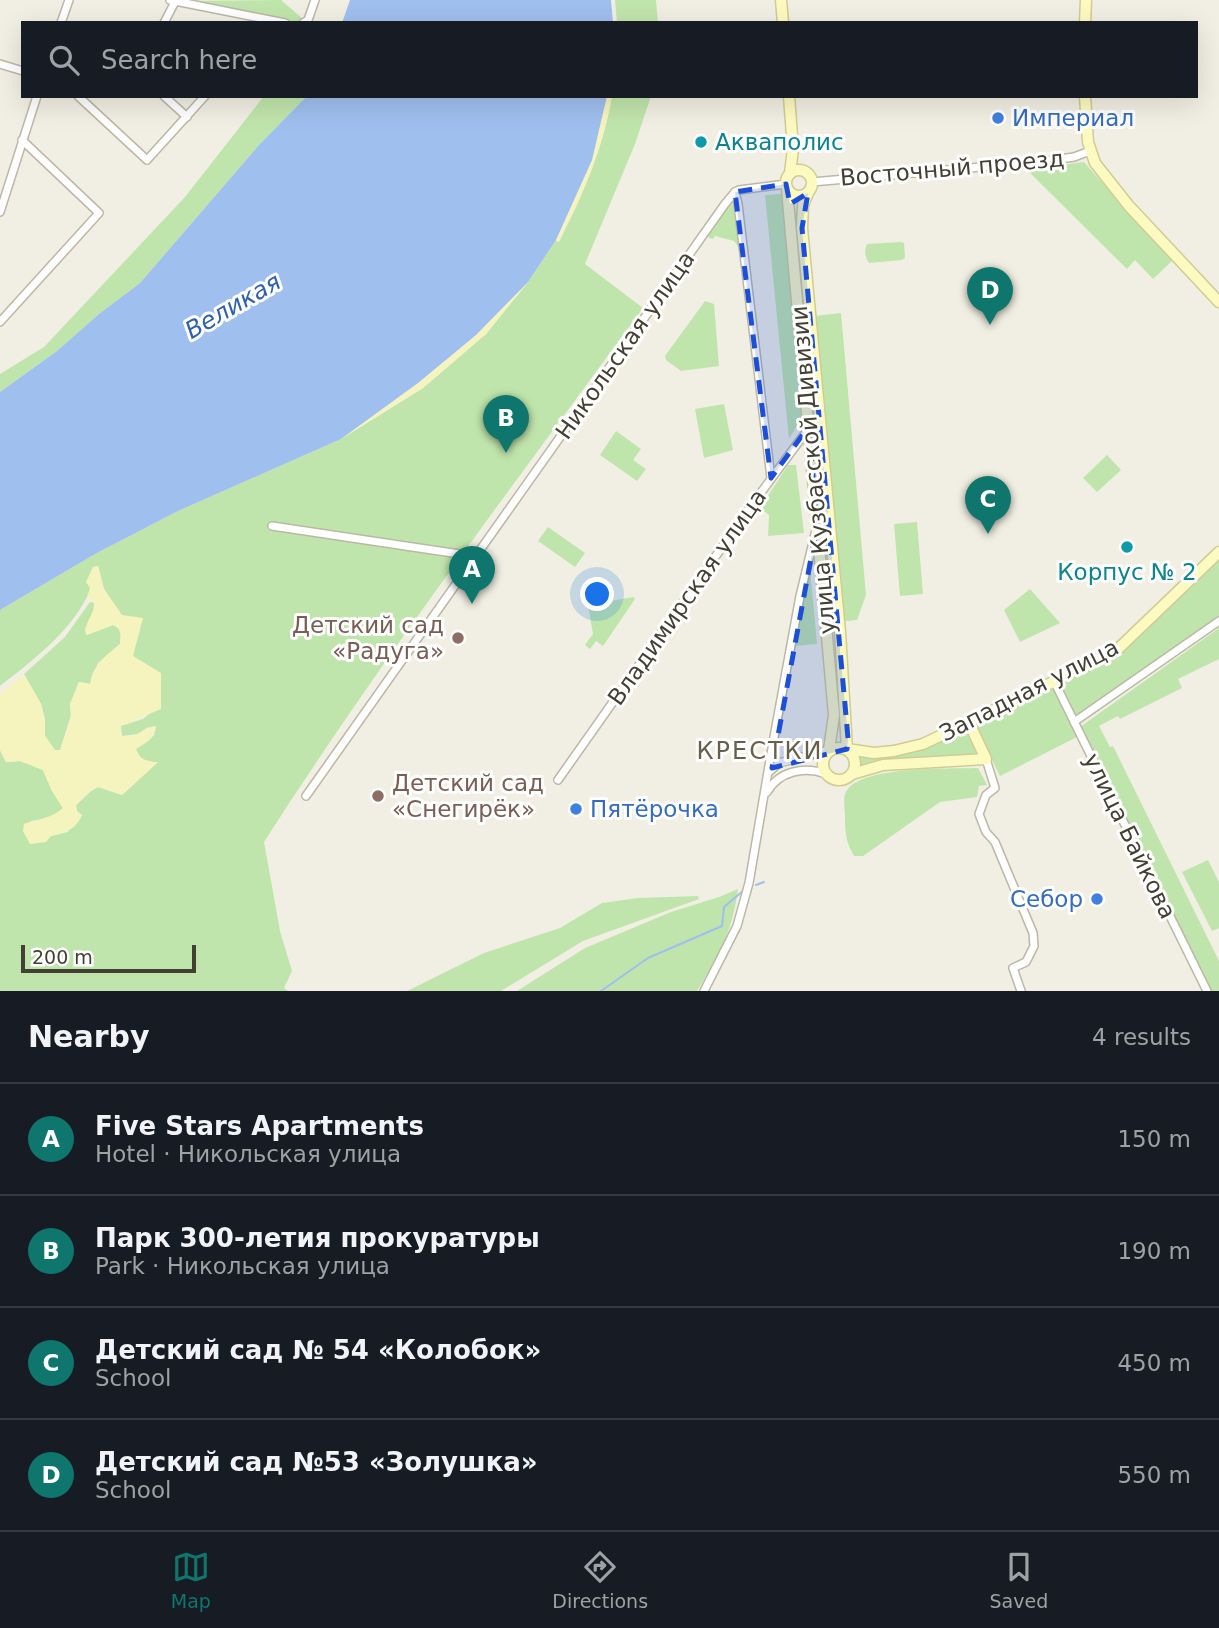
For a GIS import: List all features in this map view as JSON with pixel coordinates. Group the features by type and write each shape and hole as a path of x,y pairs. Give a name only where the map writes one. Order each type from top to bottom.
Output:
{"street":[{"path":"62,21 69,0"},
{"path":"165,21 174,0 267,21"},
{"path":"306,21 315,0"},
{"path":"781,0 783,21"},
{"path":"1086,0 1086,21"},
{"path":"0,64 21,70"},
{"path":"0,212 36,98"},
{"path":"85,98 148,160 203,98"},
{"path":"166,98 187,117"},
{"name":"улица Кузбасской Дивизии","path":"789,98 793,149 787,187 834,715 829,750"},
{"path":"1085,98 1086,132 1090,151 1098,167 1129,206 1219,302"},
{"path":"0,322 98,216 99,211 22,140"},
{"name":"улица Кузбасской Дивизии","path":"793,149 803,171 809,174 812,182 803,205 802,228 840,642 847,749"},
{"name":"Восточный проезд","path":"812,182 1038,162 1074,157 1090,151"},
{"path":"790,173 803,171"},
{"path":"735,191 787,187 796,196 808,193"},
{"name":"Никольская улица","path":"306,796 735,191"},
{"name":"Владимирская улица","path":"558,780 771,478 735,191"},
{"path":"771,478 809,428"},
{"path":"272,526 466,555"},
{"path":"704,991 737,926 750,883 800,596 817,526"},
{"name":"Западная улица","path":"847,749 874,753 923,744 1119,648 1219,552"},
{"name":"Западная улица","path":"1074,722 1219,621"},
{"name":"улица Байкова","path":"1054,681 1207,991"},
{"path":"969,723 995,788 986,795 979,814 986,832 995,842 1033,933 1034,946 1026,962 1013,968 1021,991"},
{"path":"770,769 779,763 835,748 847,749 855,759 852,774"},
{"path":"826,774 823,762 829,750"},
{"path":"765,796 780,776 800,771 826,774 838,780 883,765 986,760"},
{"path":"770,769 780,776"}],"highlighted area":[{"path":"786,184 790,204 808,193 802,228 848,738 847,749 772,768 817,526 809,426 771,478 735,192 744,189"}],"green space":[{"path":"281,0 303,19 282,21 179,1"},
{"path":"615,0 656,0 658,21 617,21"},
{"path":"262,98 305,98 259,145 140,283 57,351 0,392 0,374 44,347 185,197"},
{"path":"612,98 650,98 635,144 585,264 643,308 402,639 264,842 280,931 292,971 284,988 288,991 0,991 0,750 6,762 20,761 43,770 63,808 48,817 30,821 51,836 68,832 77,811 76,805 91,791 98,787 122,795 157,763 142,758 135,749 155,734 148,727 138,734 122,736 121,726 143,719 149,714 122,616 104,589 98,566 89,593 70,623 48,646 0,686 0,610 95,554 178,511 341,439 423,388 486,334 528,282 556,240 559,242 591,171"},
{"path":"1084,162 1173,260 1153,279 1135,260 1127,269 1026,169"},
{"path":"781,194 785,203 801,419 789,439 765,195"},
{"path":"728,205 735,206 739,248 734,241 715,236 713,239 708,235"},
{"path":"904,243 905,258 869,263 865,254 867,244"},
{"path":"705,301 714,304 719,366 681,371 666,360 665,356"},
{"path":"841,313 866,595 857,620 838,622 814,316"},
{"path":"724,404 733,450 704,458 695,409"},
{"path":"616,431 641,449 633,460 646,469 637,481 600,455"},
{"path":"1107,455 1121,470 1097,492 1083,478"},
{"path":"788,465 796,465 804,533 768,536 769,515 760,508"},
{"path":"917,522 923,594 900,596 894,524"},
{"path":"548,527 585,553 575,567 538,541"},
{"path":"1219,558 1219,618 1078,716 1074,714 1060,686 1065,678 1123,649"},
{"path":"810,569 817,644 794,646 809,572"},
{"path":"1030,589 1060,623 1020,642 1004,610"},
{"path":"633,597 635,599 603,646 596,641 590,649 585,645 593,634 588,605"},
{"path":"90,602 94,603 95,608 85,629 87,635 113,625 121,635 120,644 98,663 91,684 79,682 70,704 71,716 60,750 55,751 45,736 41,704 24,674 65,637"},
{"path":"1219,628 1219,659 1178,679 1182,688 1120,719 1118,716 1099,726 1110,747 1113,746 1219,961 1219,991 1210,991 1080,727"},
{"path":"1053,689 1077,737 1000,776 974,724"},
{"path":"967,728 977,754 861,766 860,758 916,751"},
{"path":"978,768 987,785 979,786 977,797 940,802 863,856 854,856 846,837 844,802 845,794 852,785 866,778 905,770"},
{"path":"1208,860 1219,882 1219,928 1212,931 1182,872"},
{"path":"738,889 724,942 697,991 517,991 585,948 671,912"},
{"path":"698,896 699,899 583,941 501,991 407,991 484,953 560,928 602,903 638,898"}],"sand":[{"path":"607,98 612,98 598,153 558,242 556,240 592,160"},
{"path":"528,282 486,334 423,388 341,439 418,383 476,335"},
{"path":"98,566 104,589 122,615 143,618 133,656 161,673 161,709 121,726 120,732 122,736 132,736 156,726 152,737 136,749 144,760 158,762 122,795 98,787 91,791 76,805 77,811 82,815 73,827 51,836 46,842 30,844 23,831 24,824 50,816 63,808 43,770 20,761 6,762 0,750 0,694 24,674 41,704 45,736 55,750 60,750 71,716 70,704 79,682 90,684 97,666 120,644 121,635 113,625 86,635 94,603 87,597 90,588 86,582 93,567"}],"water":[{"path":"350,0 611,0 613,21 343,21"},
{"name":"Великая","path":"305,98 607,98 592,160 556,240 528,282 476,335 418,383 341,439 178,511 95,554 0,610 0,392 57,351 140,283 259,145"}],"waterway":[{"path":"756,885 764,882"},
{"path":"601,991 648,958 722,926 724,907 743,891"}],"place":[{"name":"Империал","path":"998,118"},
{"name":"Акваполис","path":"701,142"},
{"name":"Детский сад №53 «Золушка»","path":"990,325"},
{"name":"Парк 300-летия прокуратуры","path":"506,453"},
{"name":"Детский сад № 54 «Колобок»","path":"988,534"},
{"name":"Корпус № 2","path":"1127,547"},
{"name":"Five Stars Apartments","path":"472,604"},
{"name":"Детский сад «Радуга»","path":"458,638"},
{"name":"Детский сад «Снегирёк»","path":"378,796"},
{"name":"Пятёрочка","path":"576,809"},
{"name":"Себор","path":"1097,899"}],"district":[{"name":"КРЕСТКИ","path":"760,751"}]}
